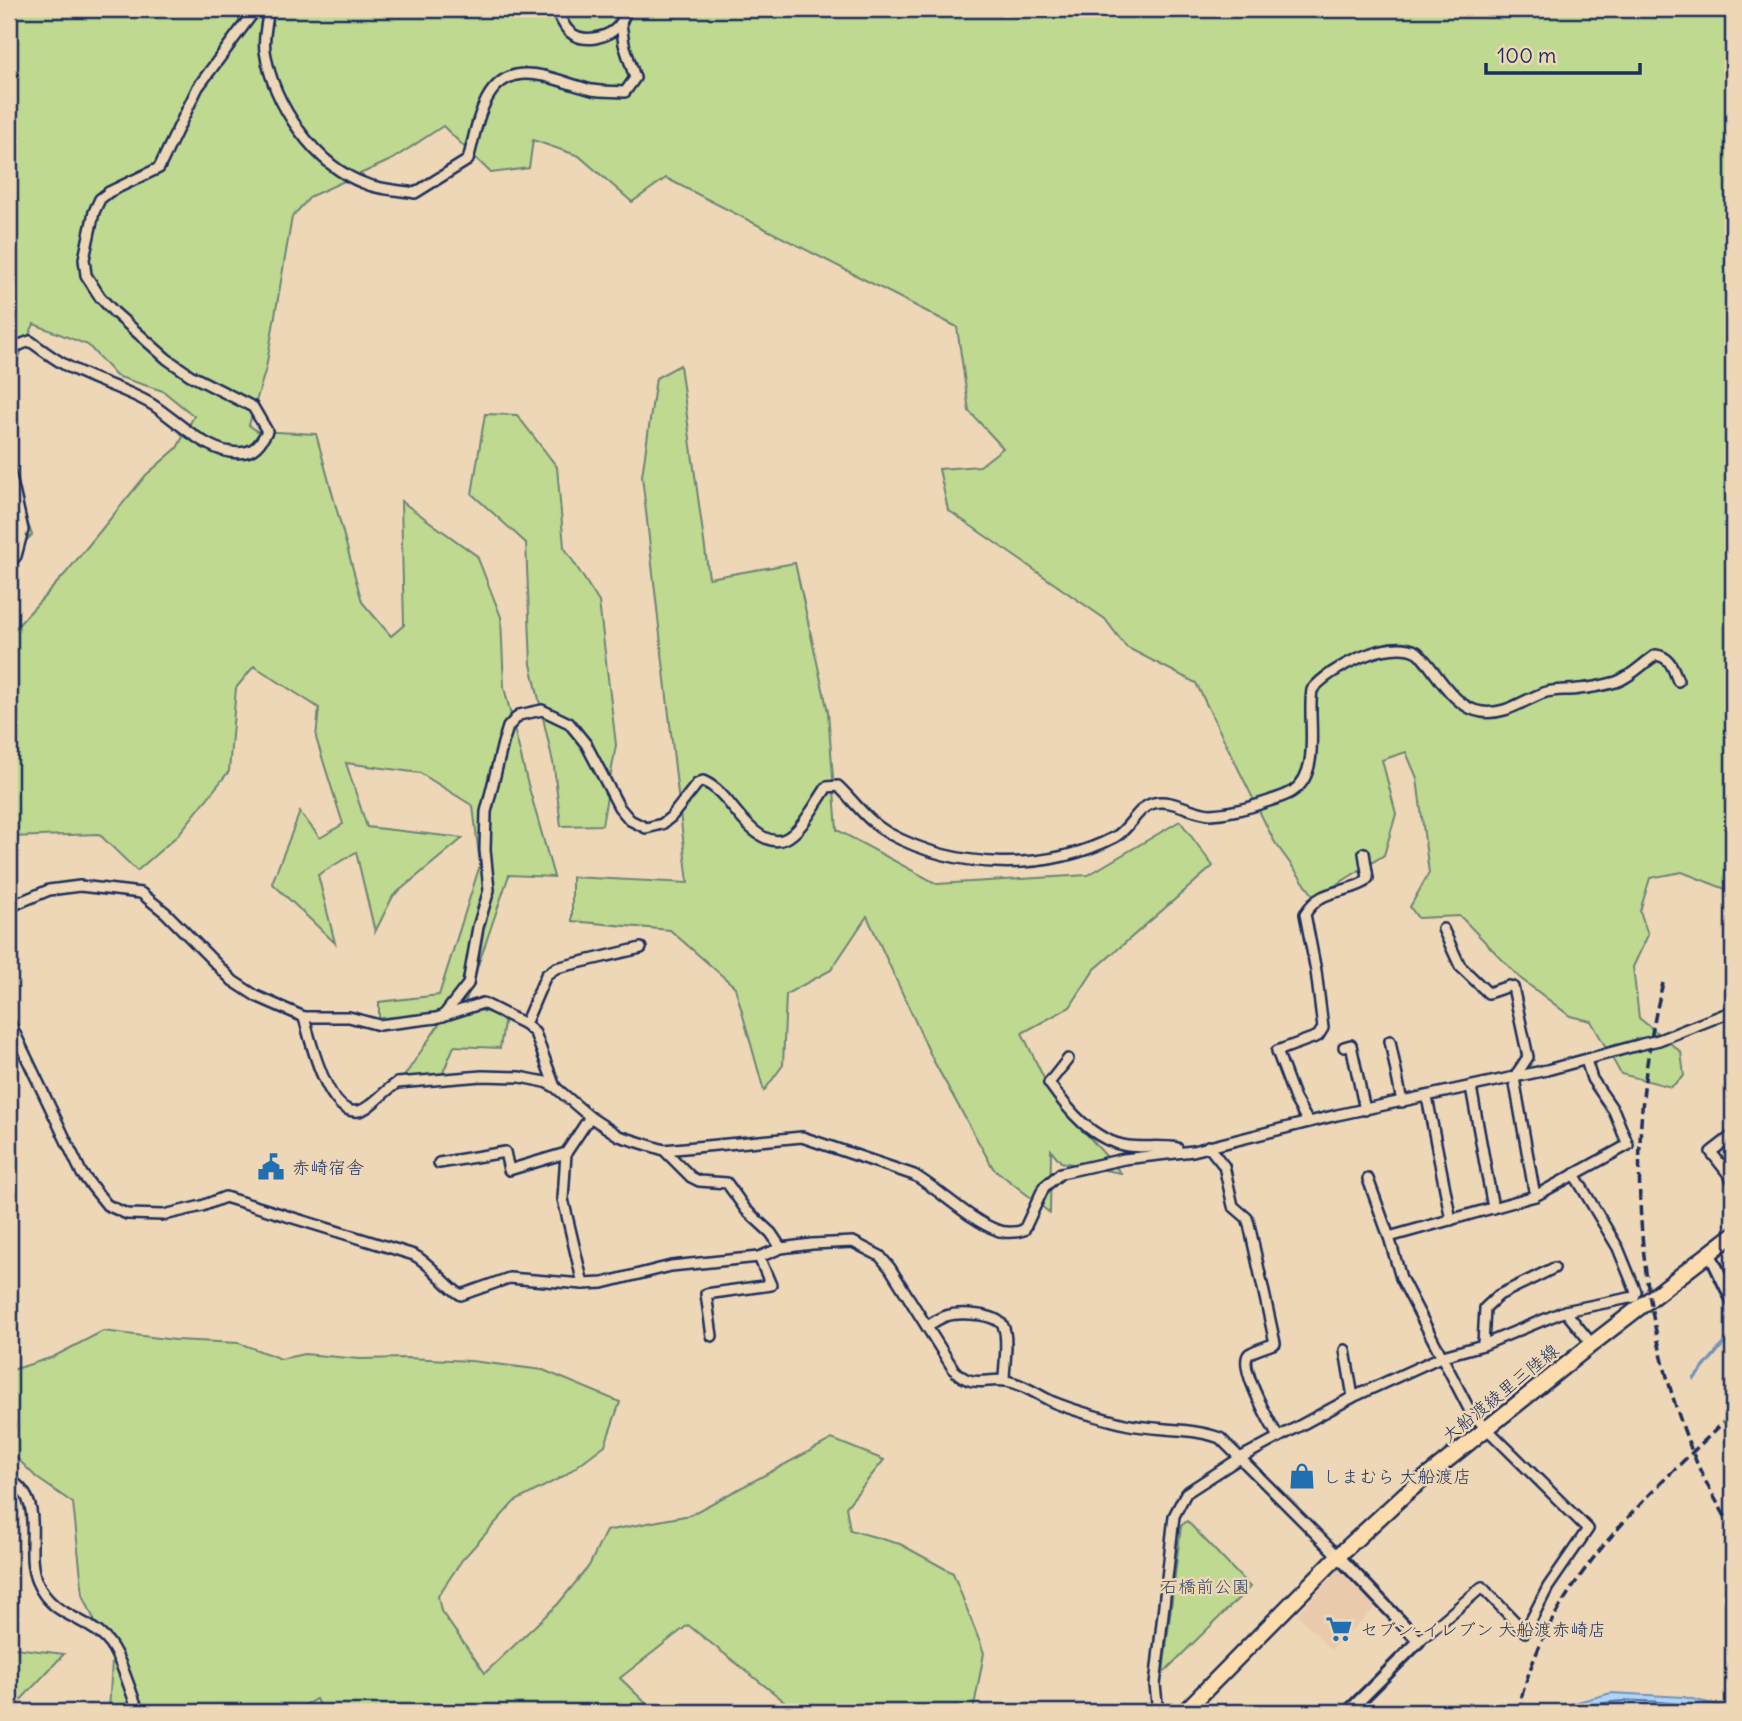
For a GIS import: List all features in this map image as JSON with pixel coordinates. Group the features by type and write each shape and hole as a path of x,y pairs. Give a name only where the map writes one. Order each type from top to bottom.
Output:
{"main road":[{"name":"大船渡綾里三陸線","path":"1184,1712 1338,1556 1405,1494 1592,1344 1733,1236"}],"street":[{"path":"9,349 30,341 73,370 119,387 151,404 212,447 244,453 253,452 261,443 267,431 253,407 190,375 167,359 100,297 86,275 84,259 94,212 100,199 159,168 198,87 256,9"},
{"path":"269,9 265,49 271,80 312,147 334,167 367,184 415,193 468,160 483,106 495,86 509,76 539,74 595,90 625,92 635,78 624,44 621,24 626,9"},
{"path":"555,9 568,31 579,38 595,38 612,32 621,24"},
{"path":"9,468 23,530 16,556 9,564"},
{"path":"443,1016 468,984 478,927 489,890 485,849 486,812 508,727 519,715 542,710 569,723 586,744 619,807 630,820 646,828 662,824 671,817 697,784 703,781 712,785 758,835 770,842 784,841 800,828 827,787 838,786 862,813 888,832 972,862 994,864 1079,852 1116,837 1127,829 1142,810 1154,803 1166,803 1211,814 1258,805 1291,793 1306,777 1310,763 1312,738 1309,706 1312,690 1333,672 1356,659 1379,651 1400,649 1419,653 1452,696 1472,710 1483,713 1500,712 1559,689 1578,690 1617,681 1656,655 1670,662 1678,681"},
{"path":"1308,1122 1295,1099 1277,1051 1322,1033 1316,971 1305,914 1312,902 1320,897 1363,883 1368,878 1364,853"},
{"path":"9,910 18,903 49,890 79,886 141,892 166,913 233,981 256,996 304,1017 349,1017 379,1025 443,1016 483,1003 525,1024 535,1033 555,1087"},
{"path":"1443,929 1460,966 1488,993 1513,987 1528,1057 1514,1078 1535,1196"},
{"path":"525,1024 545,975 556,968 641,948"},
{"path":"304,1017 310,1043 332,1097 340,1107 348,1111 367,1108 397,1083 482,1076 520,1077 555,1087 590,1117 619,1136 664,1150 802,1136 914,1175 999,1232 1024,1230 1044,1187 1061,1173 1124,1159 1193,1151 1308,1122 1586,1060 1659,1040 1732,1011 1730,1005 1733,1000"},
{"path":"9,1021 82,1174 107,1205 127,1214 164,1215 202,1206 225,1197 414,1255 424,1260 448,1288 461,1295 509,1278 603,1283 634,1273 671,1266 759,1257 781,1248 852,1242 866,1247 880,1256 890,1268 962,1379 969,1382 1013,1382 1054,1402 1124,1423 1205,1433 1227,1443 1419,1641"},
{"path":"1390,1041 1402,1102"},
{"path":"1344,1047 1351,1045 1365,1110"},
{"path":"1068,1059 1049,1083 1067,1108 1098,1134 1114,1143 1130,1146 1172,1147 1193,1151"},
{"path":"1389,1237 1535,1196 1628,1145 1614,1111 1592,1079 1586,1060"},
{"path":"1471,1087 1493,1208"},
{"path":"1427,1097 1451,1220"},
{"path":"583,1284 563,1199 566,1153 590,1117"},
{"path":"1733,1135 1711,1152 1733,1180"},
{"path":"1208,1146 1224,1166 1233,1206 1247,1218 1249,1224 1275,1343 1249,1354 1246,1359 1247,1369 1278,1437"},
{"path":"664,1150 691,1177 699,1181 727,1183 746,1210 771,1233 781,1248"},
{"path":"439,1163 505,1152 509,1170 566,1153"},
{"path":"1158,1712 1154,1685 1174,1516 1186,1493 1240,1458 1353,1397 1443,1356 1483,1345 1565,1311 1634,1297 1636,1292 1618,1248 1574,1174"},
{"path":"1348,1712 1419,1641 1482,1587 1525,1632 1548,1587 1588,1529 1471,1413 1401,1278 1367,1179"},
{"path":"1710,1254 1733,1302"},
{"path":"712,1336 706,1294 771,1285 759,1257"},
{"path":"1483,1345 1485,1308 1499,1295 1554,1268"},
{"path":"1565,1311 1592,1344"},
{"path":"927,1326 950,1315 988,1316 999,1321 1006,1335 1004,1380"},
{"path":"1345,1350 1353,1397"},
{"path":"9,1479 26,1494 31,1508 34,1522 31,1566 37,1583 47,1600 61,1612 94,1629 107,1641 139,1712"}],"shaded area":[{"path":"1343,1568 1378,1605 1331,1650 1297,1614"}],"green space":[{"path":"9,9 1733,9 1733,892 1682,872 1650,878 1640,911 1648,935 1633,967 1639,1018 1681,1052 1684,1076 1671,1087 1621,1074 1591,1021 1570,1016 1520,978 1460,916 1418,918 1410,907 1429,873 1417,778 1406,752 1382,760 1396,814 1384,855 1315,898 1274,841 1196,683 1126,647 1105,619 948,510 939,469 980,466 1003,448 969,411 957,327 666,178 632,202 579,156 533,140 529,168 491,173 443,126 391,160 311,196 292,217 266,368 249,425 257,431 316,434 362,602 391,636 404,625 401,501 477,556 501,617 504,687 554,877 509,875 464,1006 505,1017 500,1048 454,1046 442,1075 403,1078 442,1020 379,1025 379,1002 439,995 480,865 473,806 420,773 346,763 367,827 463,838 393,896 375,932 356,852 318,875 335,943 272,883 300,812 320,838 343,824 316,738 319,708 254,666 236,688 229,771 178,835 137,871 99,834 9,837 9,635 66,573 146,475 177,448 194,416 163,391 116,376 88,345 34,324 9,378"},
{"path":"680,365 709,578 795,563 828,712 837,830 937,884 1088,875 1180,821 1213,866 1094,970 1070,1007 1022,1033 1052,1095 1121,1173 1061,1162 1051,1150 1050,1213 993,1168 933,1060 867,916 831,970 786,994 783,1065 764,1091 735,987 670,930 572,921 572,877 688,883 642,476 656,378"},
{"path":"485,414 517,415 557,467 564,547 599,602 616,745 602,825 561,826 554,767 531,664 526,543 472,494"},
{"path":"9,472 32,535 9,557"},
{"path":"103,1331 175,1340 239,1343 281,1359 304,1354 360,1359 407,1358 471,1361 543,1370 620,1402 605,1445 564,1476 514,1502 462,1560 438,1596 441,1611 485,1673 558,1604 589,1566 606,1531 690,1515 832,1439 884,1460 846,1507 850,1530 900,1544 953,1573 984,1653 973,1712 798,1712 688,1625 620,1678 655,1712 322,1712 316,1699 293,1712 109,1712 112,1660 83,1595 73,1503 9,1454 9,1371 53,1357"},
{"name":"石橋前公園","path":"1187,1521 1250,1587 1163,1673 1181,1526"},
{"path":"15,1648 64,1654 18,1703 9,1707 9,1656"}],"water":[{"path":"1611,1693 1684,1697 1733,1709 1733,1712 1558,1712 1567,1705"}],"waterway":[{"path":"1694,1379 1730,1336"}],"railway":[{"path":"1663,983 1650,1042 1643,1103 1641,1225 1648,1285 1659,1345 1675,1404 1700,1470 1733,1531"},
{"path":"1518,1712 1532,1666 1551,1623 1575,1584 1602,1547 1633,1512 1733,1413"}],"place":[{"name":"赤崎宿舎","path":"271,1167"},
{"name":"しまむら 大船渡店","path":"1302,1476"},
{"name":"セブン-イレブン 大船渡赤崎店","path":"1339,1629"}]}
